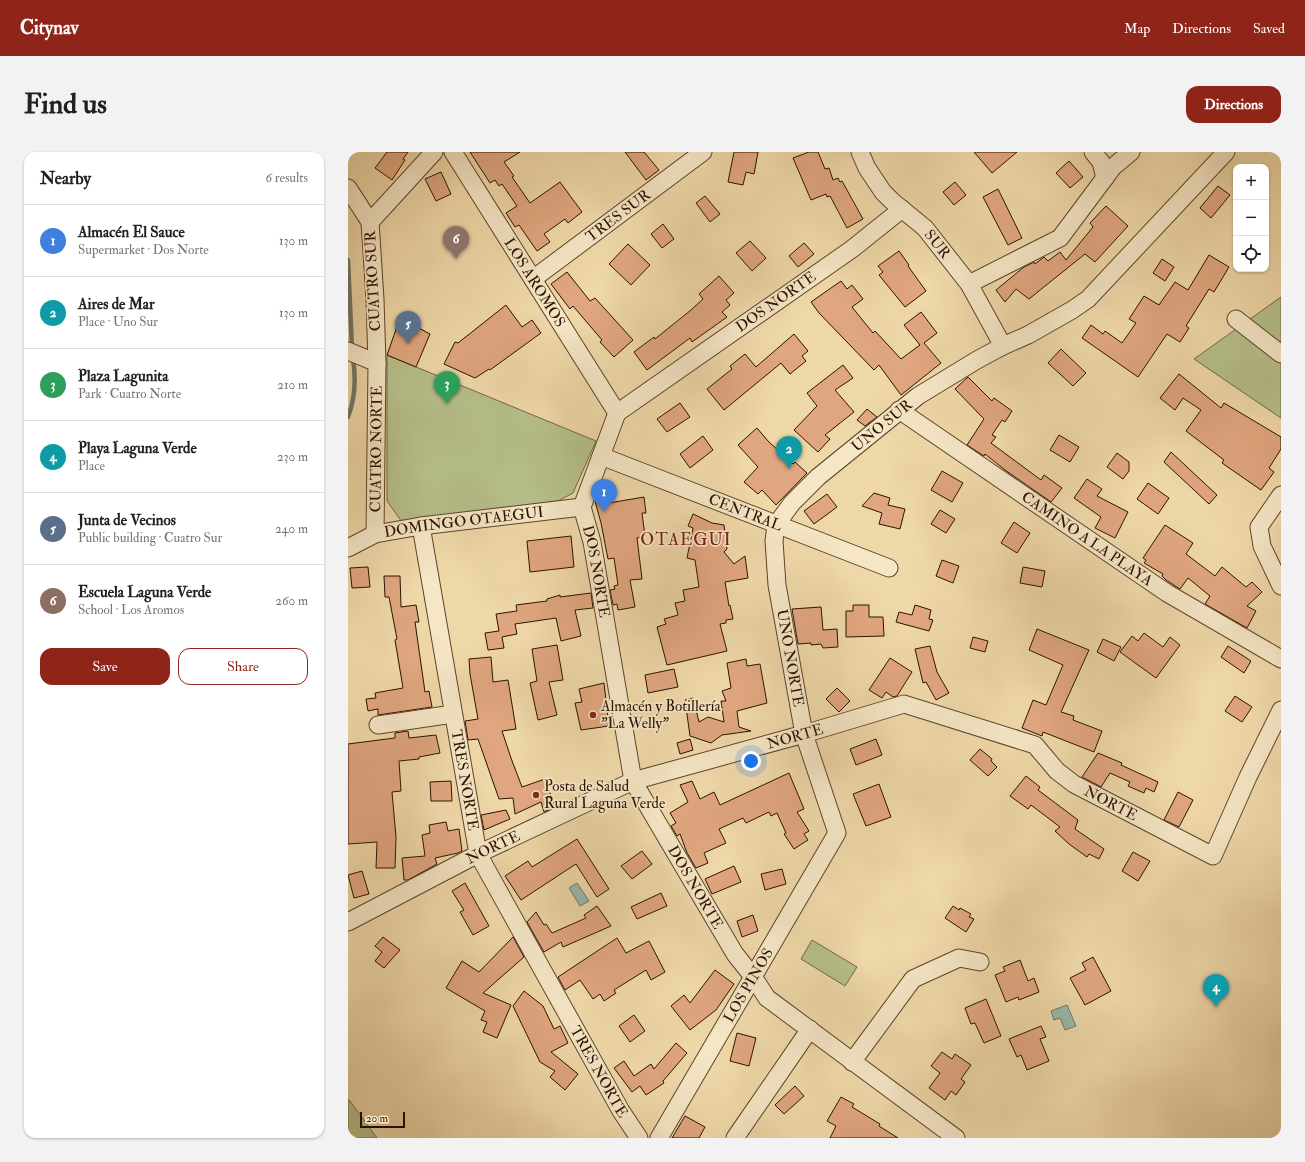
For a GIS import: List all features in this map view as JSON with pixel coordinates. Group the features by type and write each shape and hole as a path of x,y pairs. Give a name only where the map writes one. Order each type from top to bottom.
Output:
{"street":[{"name":"CUATRO SUR","path":"377,363 370,222 434,152"},
{"name":"LOS AROMOS","path":"453,152 617,413"},
{"name":"TRES SUR","path":"533,279 703,152"},
{"name":"SUR","path":"860,152 867,168 883,192 925,228 969,284 1003,346"},
{"path":"1093,152 1101,162 1105,178"},
{"path":"969,284 1060,238 1113,167 1131,152"},
{"name":"UNO SUR","path":"776,525 792,503 818,476 918,396 1003,346 1028,335 1072,310 1088,299 1226,152"},
{"path":"349,188 370,222"},
{"name":"DOS NORTE","path":"902,209 852,249 617,413 582,506 592,542 633,781 735,954 754,978 767,998 956,1138"},
{"path":"1236,319 1281,354"},
{"path":"352,352 377,363"},
{"name":"CUATRO NORTE","path":"375,534 377,363"},
{"name":"CAMINO A LA PLAYA","path":"899,410 1167,593 1281,659"},
{"name":"CENTRAL","path":"601,456 889,568"},
{"path":"1281,495 1259,527 1262,546 1281,586"},
{"name":"DOMINGO OTAEGUI","path":"348,548 375,534 420,526 582,506"},
{"name":"UNO NORTE","path":"776,525 774,542 777,585 804,734 837,833"},
{"name":"TRES NORTE","path":"420,526 478,854 621,1111 639,1138"},
{"name":"NORTE","path":"348,922 478,854 633,781 804,734 904,704 1035,745 1057,771 1074,784 1213,856 1248,777 1281,710"},
{"path":"378,725 453,714"},
{"name":"LOS PINOS","path":"659,1138 692,1079 754,978 837,833"},
{"path":"852,1062 913,979 959,958 980,962"},
{"path":"736,1138 810,1029"}],"green space":[{"path":"1281,297 1281,418 1194,359"},
{"path":"387,355 596,441 573,493 558,501 402,522 387,501"},
{"path":"812,940 857,967 845,986 801,959"},
{"path":"348,1099 350,1101 377,1138 348,1138"}],"water":[{"path":"577,883 589,901 580,906 569,888"},
{"path":"1067,1005 1076,1026 1065,1030 1060,1018 1054,1020 1051,1011"}],"building":[{"path":"387,152 408,152 403,159 405,160 392,180 375,168"},
{"path":"470,152 520,152 504,162 514,176 512,177 530,203 560,182 582,212 568,223 565,219 544,234 550,242 537,251 519,225 515,227 506,213 517,206 502,184 499,186 495,180 490,183"},
{"path":"625,152 644,152 659,170 646,180"},
{"path":"734,152 758,152 754,174 746,172 743,185 728,182"},
{"path":"809,152 818,152 825,169 829,168 833,180 838,178 840,182 842,181 863,219 847,228 830,196 827,197 826,194 811,200 793,158"},
{"path":"974,152 1017,152 992,173"},
{"path":"1069,161 1083,177 1070,188 1056,173"},
{"path":"441,172 451,194 436,201 425,179"},
{"path":"955,182 966,195 954,205 943,192"},
{"path":"1218,186 1230,195 1211,218 1200,208"},
{"path":"998,189 1022,238 1008,245 983,197"},
{"path":"705,196 720,214 710,222 696,203"},
{"path":"1106,206 1128,226 1095,262 1085,254 1029,299 1016,289 1005,302 996,290 1024,267 1034,262 1035,264 1044,257 1048,261 1060,252 1066,260 1093,227 1090,223"},
{"path":"663,224 674,239 662,248 651,234"},
{"path":"750,241 766,258 752,271 736,253"},
{"path":"804,243 814,254 798,267 789,256"},
{"path":"628,244 650,265 631,285 609,264"},
{"path":"899,251 926,291 905,307 879,275 883,272 878,266"},
{"path":"1209,255 1229,267 1214,292 1209,289 1186,326 1189,328 1180,342 1167,334 1138,377 1082,338 1091,325 1103,334 1105,331 1122,343 1136,323 1129,319 1144,296 1159,305 1175,282 1188,290"},
{"path":"1162,259 1174,267 1165,281 1153,273"},
{"path":"567,272 590,301 595,298 633,340 614,357 600,342 602,340 573,306 570,309 551,284"},
{"path":"719,276 734,293 726,300 730,305 722,312 727,317 692,342 690,338 647,370 634,352 654,337 655,339 691,310 703,299 699,294"},
{"path":"841,281 847,289 852,285 863,299 852,307 873,333 875,331 901,359 920,345 904,325 921,312 937,333 924,343 941,363 901,395 879,365 874,370 819,313 811,302"},
{"path":"506,305 522,327 532,320 541,333 490,370 489,369 475,378 444,364 455,342 458,343"},
{"path":"400,318 430,334 416,367 387,355"},
{"path":"794,334 808,351 802,356 806,361 790,374 781,363 724,410 707,389 732,369 730,366 745,354 756,367"},
{"path":"1061,349 1086,373 1073,386 1048,363"},
{"path":"843,365 853,378 835,390 854,412 825,435 830,439 818,452 794,430 817,406 807,393"},
{"path":"1179,374 1221,408 1224,403 1281,437 1281,449 1269,468 1274,472 1261,490 1222,463 1224,460 1186,431 1201,410 1183,398 1175,410 1160,398"},
{"path":"968,377 992,401 994,398 1012,411 1005,422 1002,420 992,435 996,437 991,443 1041,480 1044,475 1062,488 1051,502 985,454 984,456 967,445 984,419 955,389"},
{"path":"680,403 690,417 667,432 657,419"},
{"path":"867,409 877,417 865,426 857,420"},
{"path":"757,428 768,441 793,464 795,462 807,473 776,505 762,490 758,494 744,482 758,467 738,445"},
{"path":"1059,435 1079,447 1070,462 1050,450"},
{"path":"703,436 713,450 690,468 680,454"},
{"path":"1171,452 1217,495 1209,504 1164,462"},
{"path":"1117,453 1129,462 1129,471 1123,479 1107,467"},
{"path":"942,471 963,483 952,502 931,490"},
{"path":"1087,479 1102,489 1097,496 1128,512 1115,538 1095,528 1101,517 1074,498"},
{"path":"1148,483 1169,498 1158,514 1137,499"},
{"path":"874,493 890,498 888,505 905,509 900,529 879,524 882,513 862,506"},
{"path":"827,494 837,507 814,524 804,511"},
{"path":"608,497 609,503 644,497 646,513 642,513 645,536 637,538 642,579 630,580 635,607 618,610 617,604 613,605 610,590 615,589 614,586 618,585 614,558 608,559 595,501 596,498"},
{"path":"940,510 955,519 946,533 931,524"},
{"path":"693,514 712,523 724,525 727,549 724,552 734,564 745,556 748,578 725,582 733,619 726,620 726,623 720,624 727,651 667,665 657,627 666,624 664,619 678,615 675,603 685,601 683,590 699,587 695,560 687,558 693,528 688,526"},
{"path":"1014,522 1030,533 1017,553 1001,543"},
{"path":"1165,525 1193,543 1186,554 1215,576 1222,567 1246,587 1252,582 1262,592 1247,606 1256,611 1247,628 1205,604 1210,596 1188,578 1180,589 1166,580 1162,576 1163,574 1144,563 1146,560 1143,558"},
{"path":"571,536 574,567 530,572 527,541"},
{"path":"942,560 959,566 953,583 936,576"},
{"path":"368,567 370,587 352,588 350,568"},
{"path":"1023,567 1045,571 1042,587 1020,583"},
{"path":"384,576 400,576 401,607 416,605 419,622 415,622 425,692 429,691 432,707 378,715 378,709 368,711 366,699 376,698 375,693 403,688 395,640 397,639 389,597 385,597"},
{"path":"591,593 593,608 575,610 581,636 561,641 556,618 515,624 517,634 502,637 504,648 488,650 485,633 499,631 496,614 517,611 516,605 547,601 547,599 560,595 560,597"},
{"path":"853,605 869,605 869,617 883,617 884,636 846,637 846,611 853,611"},
{"path":"915,605 931,610 929,619 933,620 929,631 896,622 899,612 912,615"},
{"path":"821,607 823,630 837,629 838,647 823,648 821,644 798,644 792,609"},
{"path":"1037,629 1089,650 1061,712 1074,716 1073,720 1102,731 1094,752 1043,732 1042,736 1022,728 1033,700 1046,705 1063,665 1029,650"},
{"path":"1144,633 1163,647 1170,637 1180,645 1156,678 1120,652 1132,636 1138,641"},
{"path":"973,637 988,641 985,652 970,648"},
{"path":"1103,639 1121,647 1114,661 1097,652"},
{"path":"557,645 563,680 549,682 557,715 538,720 530,683 537,681 532,649"},
{"path":"930,646 937,672 949,693 936,700 926,682 923,683 915,649"},
{"path":"1228,646 1251,661 1244,673 1221,657"},
{"path":"491,657 493,682 508,680 516,729 502,731 511,758 522,787 545,779 555,807 544,812 541,802 515,814 513,798 499,799 478,739 468,740 465,721 478,719 470,674 469,659"},
{"path":"890,658 912,672 897,696 893,697 886,692 882,698 869,690"},
{"path":"746,659 747,666 760,664 767,703 737,711 739,727 751,731 722,735 711,743 690,736 685,700 693,698 699,722 708,717 724,722 721,701 726,701 722,691 731,688 727,663"},
{"path":"674,669 678,687 648,693 645,675"},
{"name":"Almacén y Botillería \"La Welly\"","path":"604,683 609,726 581,730 575,703 582,702 579,689"},
{"path":"837,688 850,701 839,712 826,699"},
{"path":"1235,696 1252,707 1242,722 1225,711"},
{"path":"408,731 409,738 436,735 440,753 419,757 419,759 399,761 401,791 392,792 396,837 395,868 376,868 377,842 348,844 348,744 395,738 395,733"},
{"path":"690,739 693,750 680,754 677,743"},
{"path":"876,739 882,755 856,765 850,749"},
{"path":"980,749 992,759 991,761 997,767 988,776 970,760"},
{"path":"1098,753 1122,763 1121,765 1158,782 1154,792 1146,788 1144,793 1128,786 1130,782 1110,773 1101,787 1082,777"},
{"path":"789,773 804,809 797,812 809,831 804,834 808,840 794,849 784,834 786,833 777,813 771,816 769,812 746,823 743,818 719,829 726,843 704,853 708,863 696,868 687,853 680,834 677,836 671,826 676,823 670,813 688,802 680,785 692,781 700,799 714,792 720,805"},
{"path":"1026,776 1040,787 1038,790 1078,820 1075,829 1104,849 1099,859 1089,854 1087,857 1069,844 1055,831 1060,827 1031,805 1028,809 1010,796"},
{"path":"451,781 452,801 431,801 430,782"},
{"path":"879,784 891,817 866,826 853,794"},
{"path":"1178,792 1193,800 1179,827 1164,820"},
{"path":"506,810 510,819 484,830 481,815"},
{"path":"446,822 448,831 459,829 462,851 435,858 437,864 408,880 404,880 402,858 425,856 422,835 430,833 429,825"},
{"path":"577,839 609,889 597,897 576,864 521,900 505,876 528,861 532,867"},
{"path":"642,851 652,864 632,879 621,866"},
{"path":"1133,852 1150,861 1138,881 1122,871"},
{"path":"734,866 741,882 712,894 705,879"},
{"path":"782,869 786,884 765,890 761,874"},
{"path":"362,871 369,894 354,898 348,875"},
{"path":"465,883 489,926 473,935 460,912 464,910 452,891"},
{"path":"661,893 667,906 637,919 631,907"},
{"path":"597,906 611,926 563,947 561,942 544,952 527,922 536,912 544,925 546,924 552,933 586,918 584,915"},
{"path":"953,906 959,910 960,908 971,914 969,917 974,919 966,932 945,918"},
{"path":"753,915 758,931 742,937 737,921"},
{"path":"383,937 400,950 384,968 375,961 382,952 375,946"},
{"path":"513,937 524,957 483,993 511,1005 497,1038 483,1032 487,1022 481,1020 485,1011 446,988 462,961 479,972"},
{"path":"617,938 626,953 649,941 665,972 651,980 646,970 614,990 616,993 604,1001 600,994 593,999 580,980 565,990 558,977"},
{"path":"1093,957 1111,991 1085,1005 1070,978 1086,970 1082,963"},
{"path":"1020,960 1028,981 1034,978 1039,992 1019,1000 1018,997 1006,1002 995,975 1005,971 1003,967"},
{"path":"715,970 734,984 716,1010 690,1030 671,1006 684,995 690,1003"},
{"path":"524,991 543,1006 554,1029 560,1026 568,1043 551,1052 578,1074 565,1090 550,1077 555,1071 540,1062 513,1006"},
{"path":"986,999 1001,1036 984,1043 975,1023 971,1024 965,1008"},
{"path":"634,1015 645,1031 630,1042 619,1026"},
{"path":"1041,1026 1046,1037 1040,1039 1049,1061 1027,1070 1021,1055 1017,1057 1009,1039"},
{"path":"737,1033 756,1038 749,1066 730,1061"},
{"path":"676,1043 687,1053 663,1081 664,1083 646,1095 640,1086 632,1092 614,1068 624,1061 634,1076 651,1064 654,1069"},
{"path":"942,1052 952,1059 955,1054 971,1065 961,1079 965,1082 956,1095 951,1091 945,1100 929,1088 940,1073 931,1066"},
{"path":"795,1086 804,1096 784,1114 775,1105"},
{"path":"841,1097 854,1104 852,1107 880,1124 879,1126 898,1138 830,1138 836,1126 827,1121"},
{"path":"685,1116 705,1127 699,1138 672,1138"}],"waterway":[{"path":"348,260 352,349"},
{"path":"348,417 354,388 353,358"}],"place":[{"name":"Escuela Laguna Verde","path":"456,259"},
{"name":"Junta de Vecinos","path":"408,344"},
{"name":"Plaza Lagunita","path":"447,404"},
{"name":"Aires de Mar","path":"789,469"},
{"name":"Almacén El Sauce","path":"604,512"},
{"name":"Almacén y Botillería \"La Welly\"","path":"593,715"},
{"name":"Posta de Salud Rural Laguna Verde","path":"536,795"},
{"name":"Playa Laguna Verde","path":"1216,1007"}],"district":[{"name":"OTAEGUI","path":"686,539"}]}
